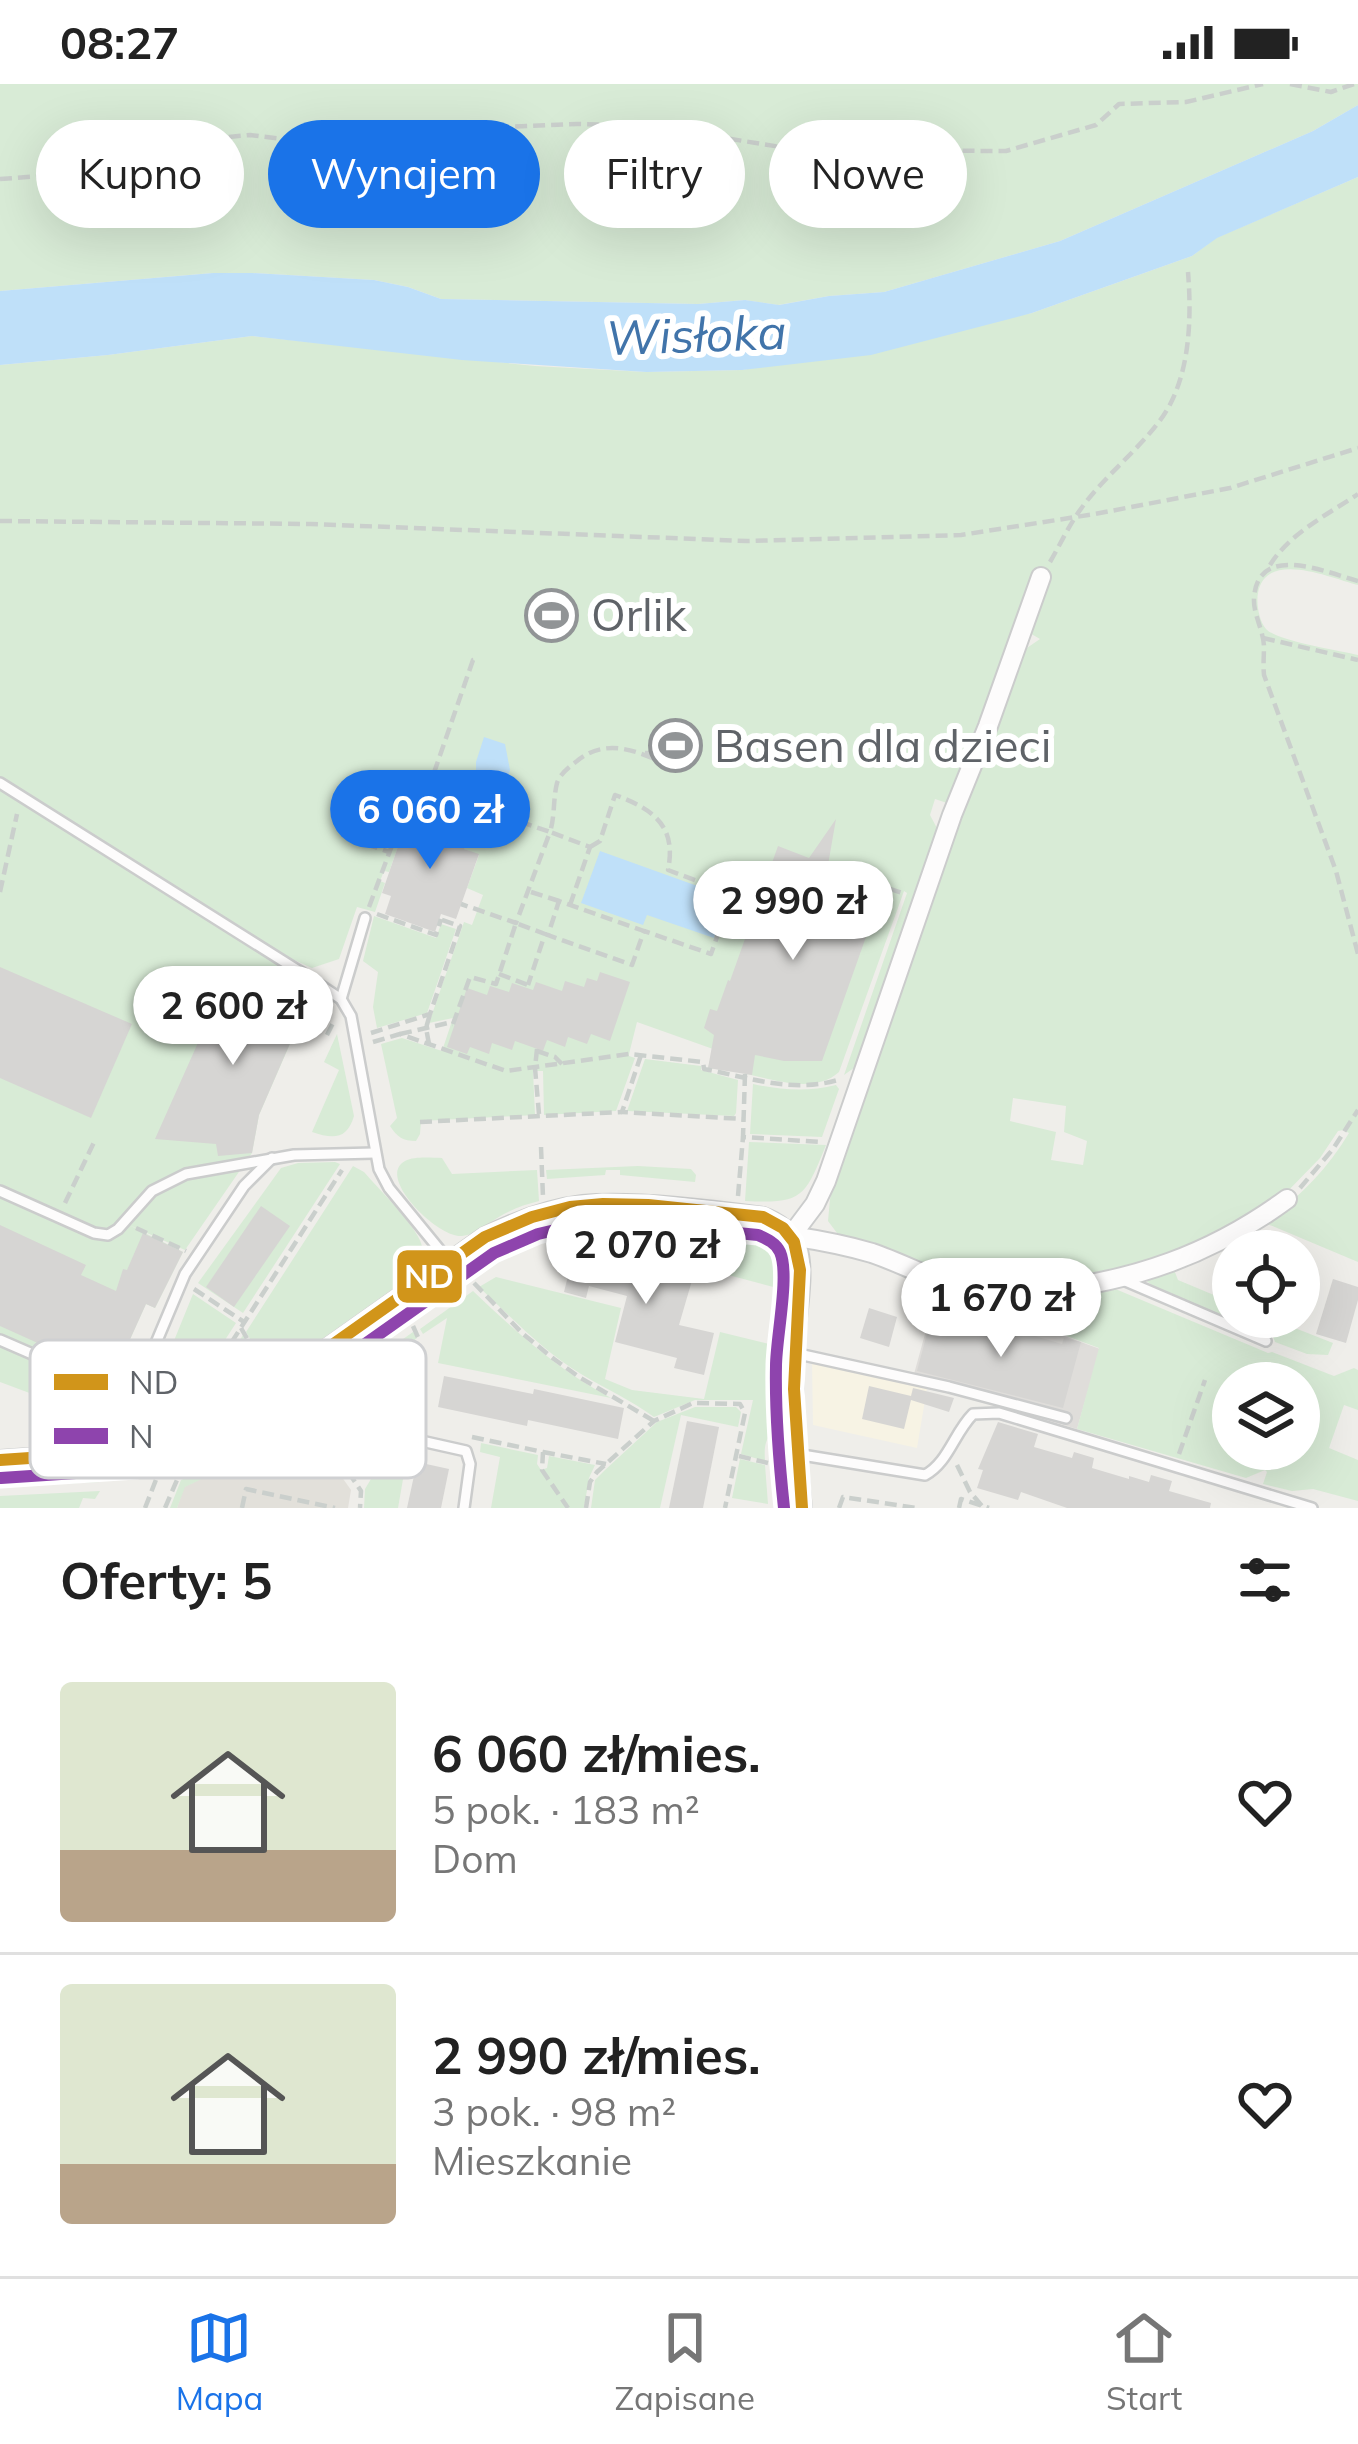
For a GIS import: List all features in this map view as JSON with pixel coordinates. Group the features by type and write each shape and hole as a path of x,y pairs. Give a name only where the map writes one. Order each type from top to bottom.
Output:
{"street":[{"path":"791,1236 820,1193 952,815 1041,578"},
{"path":"791,1236 871,1253 960,1288 1010,1294 1121,1279 1167,1264 1253,1224 1287,1199"},
{"path":"338,1340 448,1260 500,1229 534,1217 584,1205 626,1205 753,1216 778,1223 791,1236 799,1263 794,1353 802,1508"},
{"path":"0,1460 30,1459"}],"lane":[{"path":"0,783 341,999 351,1016 374,1154 389,1188 448,1260"},
{"path":"341,999 365,918"},
{"path":"0,1192 102,1235 111,1234 152,1191 176,1177 272,1158 374,1154"},
{"path":"157,1340 196,1256 244,1186 272,1158"},
{"path":"1121,1279 1266,1341"},
{"path":"0,1340 30,1353"},
{"path":"794,1353 1066,1418"},
{"path":"796,1454 921,1476 934,1472 973,1414 999,1413 1312,1508"},
{"path":"426,1443 466,1451 470,1464 464,1508"}],"path":[{"path":"0,179 84,173 195,140 250,135 355,143 454,130 577,124 680,127 799,150 1006,151 1096,125 1119,104 1186,102 1263,84"},
{"path":"1290,84 1330,92 1354,84"},
{"path":"1041,578 1085,503 1168,408 1189,334 1188,272"},
{"path":"0,520 311,524 747,542 961,536 1230,488 1358,448"},
{"path":"1358,494 1278,551 1257,586 1254,601 1263,638 1264,675 1336,872 1358,953"},
{"path":"1268,567 1300,565 1358,580"},
{"path":"1263,638 1358,660"},
{"path":"428,790 473,660 478,658"},
{"path":"355,1042 454,1024 470,977 496,984 555,816 558,780 587,753 602,748 623,748 674,765 698,740 679,727 651,753 640,753"},
{"path":"365,918 409,800 418,791 428,790 590,847"},
{"path":"395,793 409,800"},
{"path":"0,892 20,795"},
{"path":"528,891 711,954 732,894 668,870 671,850 662,825 646,808 615,795 600,841 590,847 569,905"},
{"path":"366,844 389,852"},
{"path":"880,879 878,885 904,894"},
{"path":"499,974 527,986 559,901"},
{"path":"461,904 632,965 644,931"},
{"path":"386,918 436,935 440,919 460,926 426,1028 429,1045"},
{"path":"355,1042 430,1014"},
{"path":"327,1035 336,1016"},
{"path":"400,1034 506,1071 628,1054 703,1062 704,1070 810,1087 866,1066"},
{"path":"539,1117 537,1050 562,1064"},
{"path":"622,1112 640,1055"},
{"path":"738,1196 745,1076"},
{"path":"1287,1199 1325,1160 1358,1110"},
{"path":"420,1122 622,1112 743,1119"},
{"path":"742,1137 839,1142"},
{"path":"58,1217 96,1138"},
{"path":"541,1147 543,1201"},
{"path":"232,1340 349,1154"},
{"path":"124,1222 196,1256"},
{"path":"181,1282 242,1324 249,1340"},
{"path":"474,1283 554,1359 654,1421"},
{"path":"413,1326 419,1340"},
{"path":"1178,1457 1204,1380"},
{"path":"586,1508 590,1482 654,1421 693,1403 740,1404 745,1413 725,1508"},
{"path":"463,1435 606,1463"},
{"path":"949,1448 964,1483 986,1507"},
{"path":"543,1452 542,1470 568,1508"},
{"path":"736,1456 768,1463"},
{"path":"145,1508 157,1478"},
{"path":"166,1508 178,1478"},
{"path":"353,1478 361,1491 360,1508"},
{"path":"242,1508 246,1489 335,1508"},
{"path":"839,1508 843,1496 917,1508"},
{"path":"958,1508 961,1499 986,1507"}],"shaded area":[{"path":"937,1290 1100,1349 1077,1429 911,1385"},
{"path":"812,1362 927,1388 917,1448 813,1425"},
{"path":"203,1478 342,1478 351,1490 348,1508 177,1508 184,1487"}],"green space":[{"path":"0,84 1358,84 1358,105 1313,131 1060,241 884,292 778,305 745,300 698,304 441,299 374,280 252,273 0,291"},
{"path":"1358,177 1358,585 1286,569 1263,580 1257,602 1262,621 1272,633 1358,655 1358,1262 1320,1246 1320,1230 1282,1230 1265,1223 1322,1171 1349,1133 1343,1130 1284,1195 1250,1218 1212,1230 1212,1235 1132,1271 1013,1287 952,1280 837,1233 828,1221 838,1166 842,1167 970,789 987,754 1021,652 1040,639 1028,632 950,804 935,799 930,815 939,832 858,1065 844,1075 904,891 839,1072 829,1079 794,1083 708,1068 713,1049 637,1022 629,1054 635,1058 616,1111 544,1115 543,1071 533,1071 535,1115 421,1121 416,1141 401,1138 390,1126 397,1118 381,1044 402,1038 442,1051 453,1018 429,1023 464,922 472,925 483,895 467,888 479,855 464,849 422,811 414,833 404,830 389,872 384,871 375,912 357,907 339,959 312,968 285,956 0,776 0,365 252,336 535,366 646,372 742,370 1032,313 1192,256 1216,238","holes":["1013,1098 1066,1106 1064,1132 1087,1141 1083,1165 1051,1160 1056,1132 1010,1121"]},
{"path":"0,788 298,977 297,983 329,1008 318,1032 302,1025 307,1005 259,1115 252,1153 185,1250 129,1225 183,1252 155,1308 146,1304 130,1340 30,1340 30,1393 0,1382"},
{"path":"374,916 436,938 441,924 456,929 427,1013 377,1028 373,1007 378,972 363,961"},
{"path":"337,1034 354,1116 347,1130 333,1136 312,1132 339,1070 324,1062"},
{"path":"645,1059 701,1066 701,1070 738,1080 736,1113 627,1111"},
{"path":"753,1084 794,1089 836,1085 839,1089 822,1137 750,1134"},
{"path":"749,1142 826,1145 799,1194 779,1201 745,1201"},
{"path":"442,1158 452,1174 537,1170 539,1201 508,1212 473,1233 452,1234 414,1206 398,1180 398,1169 405,1161"},
{"path":"340,1164 243,1313 198,1283 281,1168"},
{"path":"353,1166 364,1172 418,1236 422,1253 415,1271 320,1340 251,1340 246,1332"},
{"path":"691,1169 695,1182 620,1175 620,1170 547,1179 546,1170"},
{"path":"606,1227 751,1238 772,1258 777,1288 575,1234"},
{"path":"1173,1267 1178,1280 1212,1294 1212,1311 1154,1287 1143,1278"},
{"path":"496,1277 621,1308 605,1379 632,1390 704,1399 720,1332 777,1346 776,1428 766,1443 765,1461 741,1454 753,1400 695,1400 654,1417 567,1365 528,1333 479,1287"},
{"path":"1113,1288 1212,1330 1212,1338 1232,1338 1298,1362 1212,1362 1212,1468 1077,1429 1099,1348 951,1293"},
{"path":"473,1291 538,1349 611,1398 438,1363 447,1318 423,1334 420,1329"},
{"path":"193,1294 236,1323 225,1340 174,1340"},
{"path":"1274,1338 1320,1338 1333,1343 1328,1355 1307,1354"},
{"path":"1358,1370 1358,1410 1344,1405 1329,1448 1358,1460 1358,1501 1313,1489 1292,1491 1263,1484 1267,1472 1320,1470 1320,1371 1334,1376"},
{"path":"695,1407 736,1407 741,1412 738,1427 681,1415 660,1508 591,1508 595,1480 605,1470 657,1422"},
{"path":"481,1443 538,1455 541,1470 547,1468 549,1456 595,1465 584,1508 491,1508 500,1457 480,1452"},
{"path":"740,1459 765,1465 768,1504 732,1498"},
{"path":"30,1468 30,1478 100,1478 100,1482 0,1487 0,1469"},
{"path":"1218,1470 1265,1470 1246,1478"},
{"path":"204,1478 185,1487 177,1508 170,1508 181,1480"},
{"path":"372,1478 403,1478 398,1508 364,1508 365,1489"},
{"path":"100,1491 95,1499 83,1498 79,1508 0,1508 0,1496"}],"water":[{"name":"Wisłoka","path":"1358,105 1358,177 1217,238 1192,256 1032,313 871,355 742,370 646,372 462,360 252,336 0,365 0,291 213,273 374,280 441,299 698,304 745,300 779,305 884,292 1060,241 1313,131"},
{"path":"484,737 505,744 510,770 502,794 476,784 476,762"},
{"path":"600,851 728,897 714,938 647,915 643,925 581,903"}],"building":[{"path":"422,810 472,828 464,849 479,854 456,919 441,914 435,932 385,914 391,896 382,893 404,829 414,833"},
{"path":"836,819 828,865 883,889 822,1061 755,1055 752,1075 708,1068 714,1035 704,1028 710,1009 717,1011 730,981 778,846 809,858"},
{"path":"0,967 132,1024 91,1118 0,1078"},
{"path":"230,971 307,1004 259,1115 252,1153 218,1156 216,1144 155,1139"},
{"path":"600,972 630,982 610,1041 591,1034 587,1044 568,1037 565,1047 547,1040 543,1051 515,1041 512,1050 492,1043 489,1054 470,1047 467,1054 447,1047 467,988 487,995 490,986 509,992 512,983 533,990 536,982 562,991 565,981 584,987 587,978 597,981"},
{"path":"261,1206 290,1226 234,1307 206,1287"},
{"path":"0,1225 86,1265 81,1275 116,1291 143,1233 183,1252 155,1308 146,1304 130,1340 31,1340 0,1326"},
{"path":"593,1252 693,1277 679,1325 714,1333 704,1375 674,1368 677,1358 615,1342 627,1296 589,1286 586,1298 564,1292 573,1256 591,1261"},
{"path":"1333,1279 1358,1287 1346,1343 1320,1335"},
{"path":"869,1308 897,1317 889,1347 860,1338"},
{"path":"983,1317 1062,1344 1064,1338 1081,1342 1063,1408 917,1371 931,1318 979,1330"},
{"path":"444,1376 624,1408 618,1439 438,1407"},
{"path":"869,1386 911,1396 913,1388 954,1398 949,1412 911,1400 904,1429 862,1419"},
{"path":"687,1421 719,1427 703,1508 669,1508"},
{"path":"998,1422 1038,1434 1034,1447 1072,1458 1074,1452 1094,1458 1092,1468 1129,1479 1149,1482 1151,1475 1172,1481 1169,1491 1211,1503 1210,1508 1067,1508 1021,1492 1018,1500 977,1488 983,1470 978,1469"},
{"path":"426,1464 449,1469 441,1508 407,1508 414,1478 426,1478"}],"transit line":[{"name":"ND","path":"339,1340 485,1237 532,1217 603,1204 763,1217 783,1228 794,1242 800,1270 794,1389 802,1508"},
{"name":"N","path":"371,1340 494,1253 538,1234 585,1223 625,1222 758,1235 778,1249 783,1262 776,1401 784,1508"},
{"name":"ND","path":"0,1460 30,1458"},
{"name":"N","path":"1,1478 30,1476"}],"place":[{"name":"Orlik","path":"552,615"},
{"name":"Basen dla dzieci","path":"675,746"}]}
